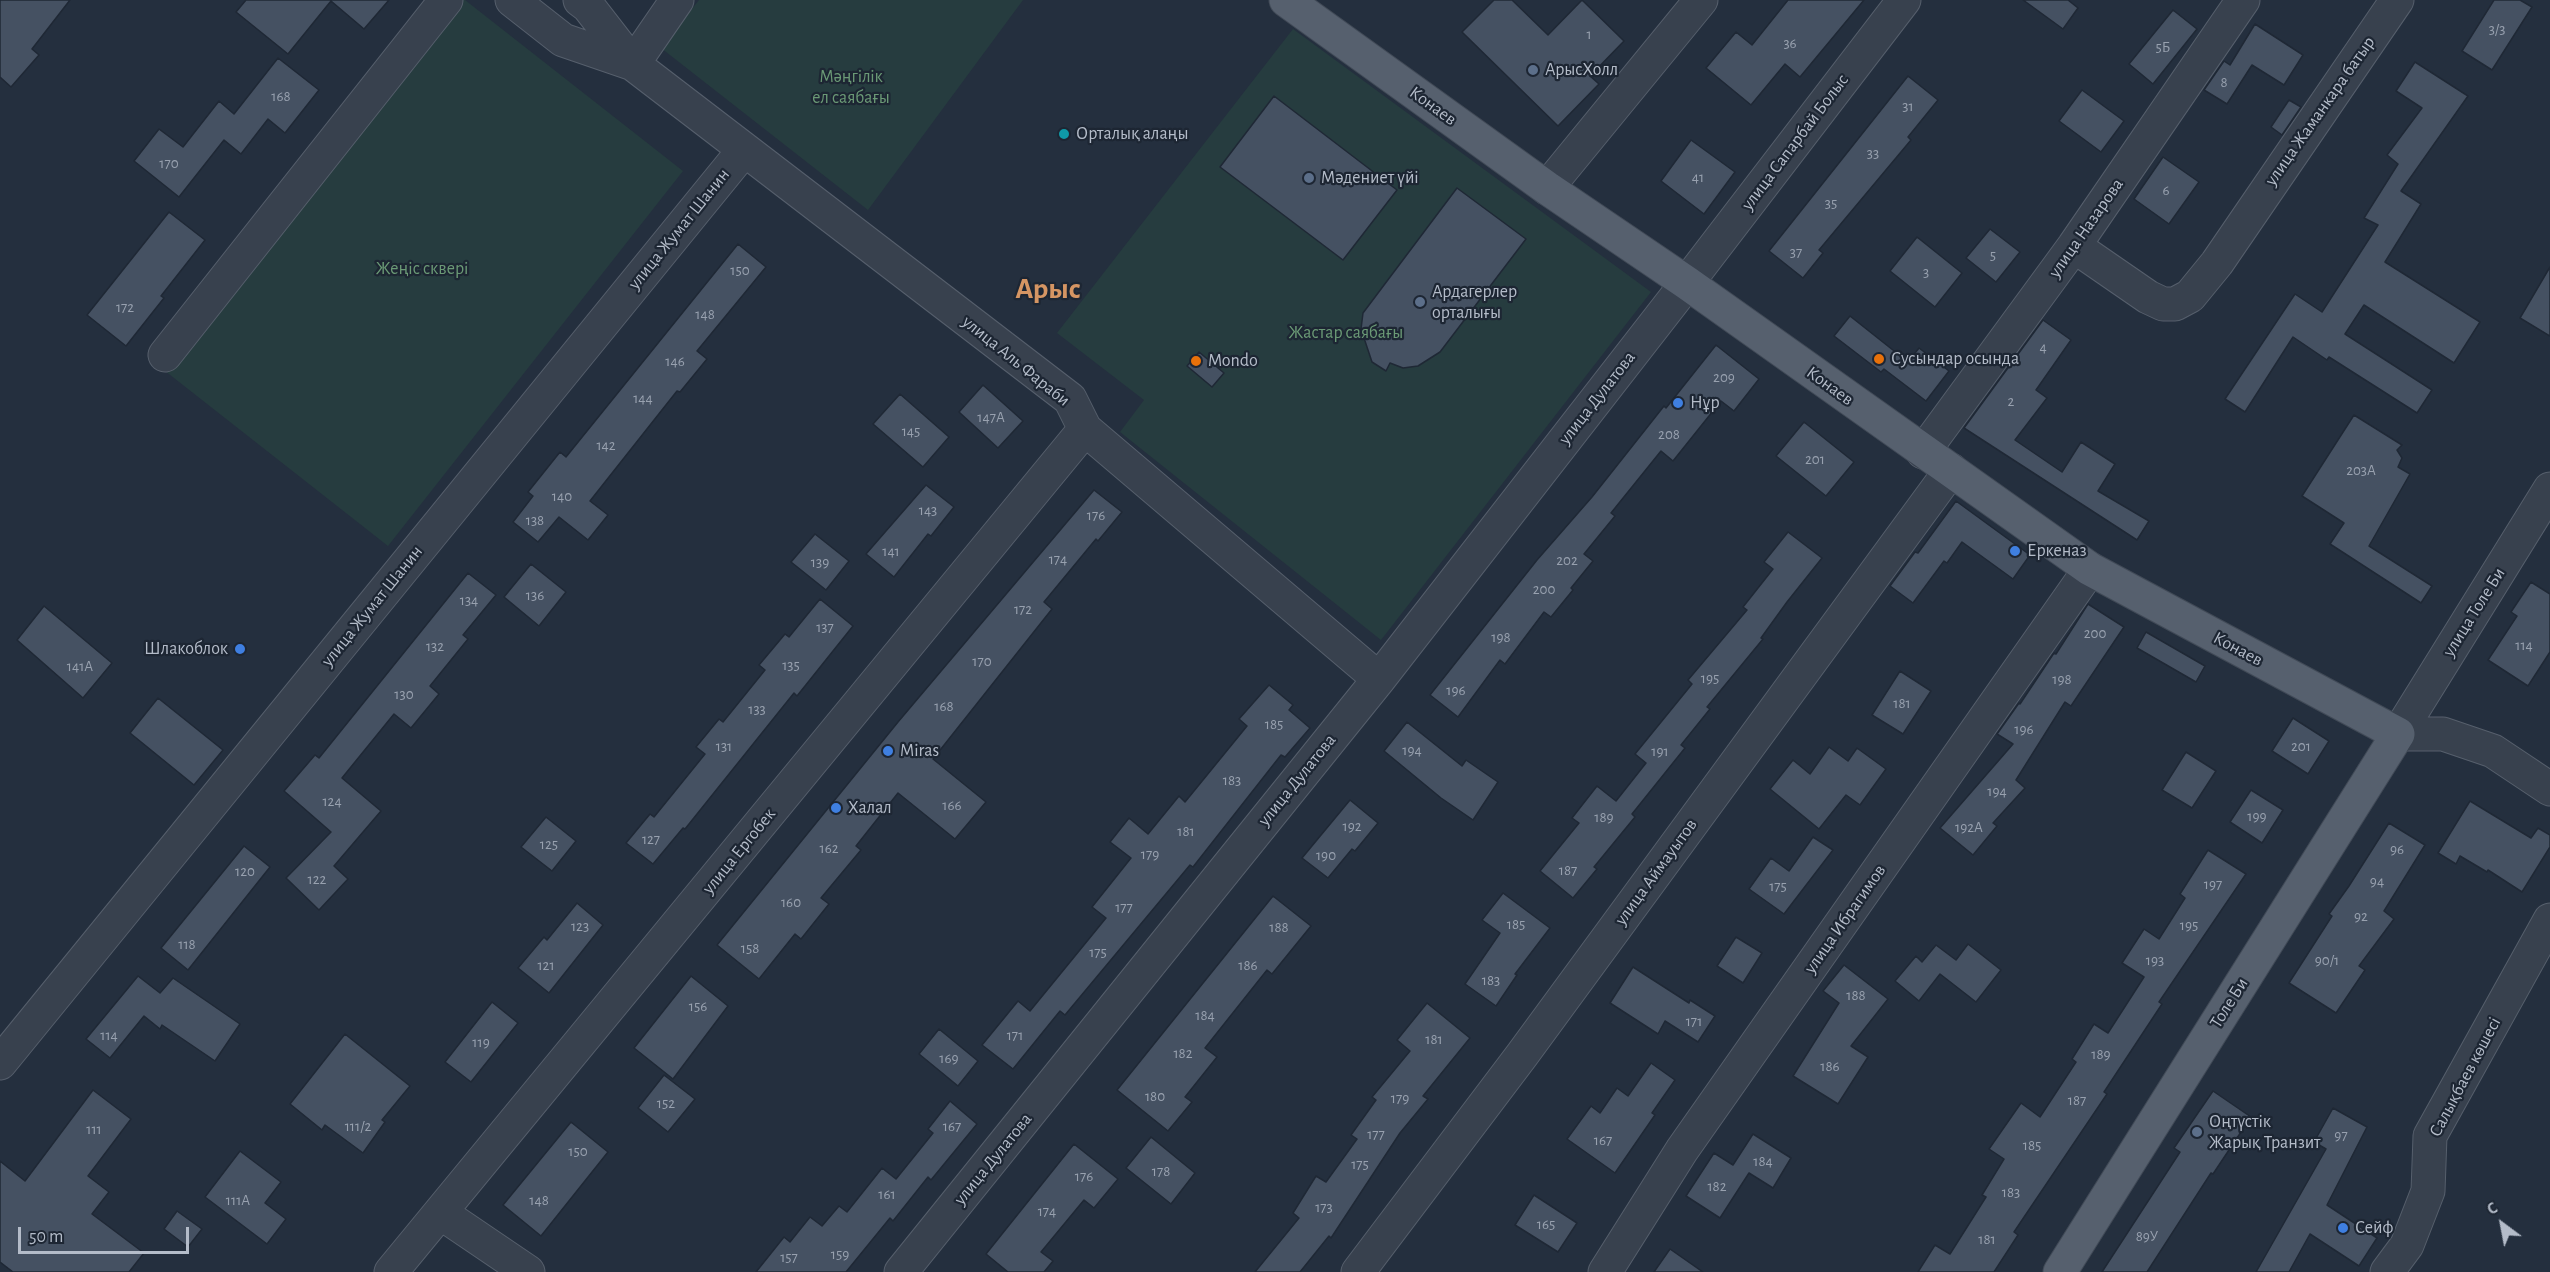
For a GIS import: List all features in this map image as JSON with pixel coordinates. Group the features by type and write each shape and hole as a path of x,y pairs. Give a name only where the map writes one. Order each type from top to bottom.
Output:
{"main road":[{"name":"Конаев","path":"1302,4 1547,188 1687,283 2090,569 2398,734"},
{"name":"Толе Би","path":"2060,1272 2398,734"}],"street":[{"path":"165,355 446,0"},
{"name":"улица Аль Фараби","path":"512,0 563,40 633,64"},
{"name":"улица Аль Фараби","path":"580,0 588,6 633,64 1070,399 1085,429 1379,678"},
{"path":"633,64 677,0"},
{"path":"1547,188 1701,0"},
{"name":"улица Cапарбай Болыс","path":"1687,283 1904,0"},
{"name":"улица Назарова","path":"1923,452 2074,246 2243,0"},
{"name":"улица Жаманкара батыр","path":"2074,246 2148,297 2163,304 2175,304 2190,296 2202,282 2397,0"},
{"name":"улица Жумат Шанин","path":"0,1063 744,150"},
{"name":"улица Дулатова","path":"902,1272 1379,678 1687,283"},
{"name":"улица Ергобек","path":"391,1272 1085,429"},
{"name":"улица Аймауытов","path":"1358,1272 1522,1055 1951,470"},
{"name":"улица Толе Би","path":"2398,734 2550,489"},
{"name":"улица Ибрагимов","path":"1605,1272 1683,1150 2090,569"},
{"path":"2398,734 2443,734 2493,751 2550,789"},
{"name":"Салықбаев көшесі","path":"2387,1272 2407,1245 2428,1191 2430,1136 2550,920"},
{"path":"441,1213 528,1272"}],"green space":[{"name":"Жеңіс сквері","path":"449,0 465,0 683,171 388,546 160,367"},
{"name":"Мәңгілік ел саябағы","path":"699,0 1023,0 868,210 661,48"},
{"name":"Жастар саябағы","path":"1293,29 1651,292 1381,640 1120,432 1144,400 1057,333"}],"building":[{"path":"0,0 70,0 32,49 39,55 11,87 0,77"},
{"path":"246,0 389,0 364,29 331,1 288,54 236,12"},
{"path":"1494,0 1512,0 1548,35 1582,0 1624,41 1590,76 1599,84 1558,126 1462,32"},
{"path":"1788,0 1864,0 1800,77 1785,64 1751,105 1706,68 1736,32 1752,45"},
{"path":"2023,0 2068,0 2078,8 2063,29"},
{"path":"2494,0 2520,0 2532,7 2492,70 2462,51"},
{"path":"2173,10 2197,29 2153,84 2129,64"},
{"path":"2255,24 2303,55 2284,85 2252,65 2227,104 2204,90 2224,61 2230,65"},
{"path":"278,58 319,90 285,133 268,119 241,154 224,140 179,197 134,161 159,129 183,147 219,101 234,114"},
{"path":"2415,62 2468,96 2401,191 2421,204 2385,262 2480,322 2454,363 2364,305 2345,334 2432,390 2417,413 2329,357 2327,360 2293,337 2245,412 2225,399 2295,294 2322,312 2378,225 2364,218 2398,164 2387,155 2422,108 2396,91"},
{"path":"1908,76 1938,100 1908,137 1911,140 1819,250 1823,253 1803,278 1769,251"},
{"path":"2082,90 2124,121 2101,152 2059,121"},
{"name":"Mәдениет үйі","path":"1274,96 1397,190 1343,260 1220,167"},
{"path":"2289,100 2301,107 2282,135 2271,127"},
{"path":"1691,140 1735,172 1704,214 1661,181"},
{"path":"2163,157 2199,182 2169,224 2134,199"},
{"path":"1457,188 1526,239 1440,352 1418,366 1403,368 1390,363 1386,371 1372,362 1361,329 1363,313"},
{"path":"169,212 205,240 161,296 164,298 126,346 87,315"},
{"path":"1990,229 2020,252 1996,282 1966,258"},
{"path":"1917,237 1962,273 1935,307 1890,271"},
{"path":"738,244 766,267 697,351 707,359 680,392 677,391 590,501 608,515 588,540 559,517 538,542 513,522 533,496 528,492 560,452 566,457"},
{"path":"2550,267 2550,336 2520,318"},
{"path":"1850,316 1908,362 1919,348 1949,371 1926,401 1884,369 1881,372 1834,336"},
{"path":"2043,320 2071,340 2036,390 2047,398 2015,440 2062,472 2081,442 2115,464 2098,491 2149,521 2137,540 1964,428"},
{"path":"1716,345 1759,379 1734,411 1721,401 1673,461 1661,451 1611,513 1615,516 1584,554 1593,561 1571,588 1573,590 1551,617 1544,612 1505,664 1500,660 1458,717 1430,695 1537,560 1592,497"},
{"path":"1199,352 1224,373 1212,387 1187,366"},
{"path":"983,385 1023,421 998,448 959,412"},
{"path":"900,394 949,437 923,467 873,424"},
{"path":"2354,415 2402,445 2397,450 2402,458 2398,467 2410,474 2369,546 2432,586 2421,603 2330,544 2344,523 2302,496"},
{"path":"1804,422 1854,462 1826,496 1776,456"},
{"path":"926,485 954,507 931,536 928,534 894,577 866,554"},
{"path":"1094,490 1122,512 1098,541 1096,539 1044,602 1052,609 933,759 986,802 955,839 898,793 856,846 861,850 821,898 829,904 801,939 795,934 759,979 717,945 898,722"},
{"path":"1956,501 2030,555 2013,579 1962,542 1947,563 1944,561 1913,603 1890,586 1915,552 1918,553"},
{"path":"1788,532 1822,558 1787,602 1761,638 1763,639 1707,707 1710,709 1681,745 1685,748 1632,814 1635,817 1594,867 1597,869 1573,898 1540,871 1579,823 1572,818 1597,786 1616,801 1646,763 1635,754 1692,684 1688,680 1747,610 1743,607 1773,569 1764,562"},
{"path":"815,534 849,561 826,590 791,562"},
{"path":"531,564 566,592 539,626 504,597"},
{"path":"468,573 496,595 463,635 468,639 430,686 439,694 411,728 394,714 342,778 381,811 334,866 348,879 319,910 286,878 331,832 284,791 315,755 319,758"},
{"path":"2531,582 2550,594 2550,652 2528,686 2488,660 2517,616 2511,612"},
{"path":"820,599 853,626 797,696 794,693 685,829 683,828 653,864 626,843 650,814 654,817 705,754 696,747 719,719 723,722 765,670 759,665 785,634 789,637"},
{"path":"2088,604 2124,627 2071,706 2065,702 2016,780 2025,788 1993,823 1997,826 1973,855 1940,828 2013,744 1997,734 2054,653 2056,654"},
{"path":"44,606 112,663 83,698 17,640"},
{"path":"2146,632 2205,666 2196,682 2137,648"},
{"path":"1900,671 1931,691 1903,734 1872,715"},
{"path":"1269,685 1293,705 1289,710 1310,728 1285,757 1281,755 1193,867 1190,865 1065,1015 1060,1011 1013,1069 982,1045 1018,1001 1030,1011 1106,918 1092,907 1131,858 1110,842 1129,818 1148,834 1179,796 1185,802 1247,726 1239,719"},
{"path":"158,698 223,750 194,785 130,733"},
{"path":"2293,718 2329,741 2308,774 2272,751"},
{"path":"1407,722 1462,766 1466,760 1498,782 1473,820 1441,798 1384,751"},
{"path":"1829,747 1848,761 1857,748 1886,769 1860,805 1846,795 1819,829 1770,789 1793,760 1810,774"},
{"path":"2186,752 2216,771 2192,808 2162,790"},
{"path":"2251,790 2283,810 2262,843 2230,822"},
{"path":"1350,800 1378,823 1355,851 1352,849 1328,878 1302,858"},
{"path":"2470,801 2531,838 2538,828 2550,835 2550,847 2522,892 2488,870 2487,872 2460,856 2456,864 2438,853"},
{"path":"546,817 576,841 552,871 521,847"},
{"path":"2389,823 2425,845 2384,911 2394,919 2359,966 2365,970 2336,1013 2289,983 2332,916 2329,914"},
{"path":"1813,837 1833,850 1784,914 1749,889 1771,858 1789,871"},
{"path":"244,846 270,867 188,970 161,948"},
{"path":"2208,850 2246,874 2159,1002 2162,1004 2104,1092 2107,1094 2014,1232 2018,1235 1994,1272 1918,1272 1935,1245 1950,1254 1986,1197 1982,1195 2004,1159 1989,1149 2021,1103 2040,1117 2076,1062 2072,1059 2094,1024 2108,1033 2144,977 2122,963 2144,929 2159,939 2185,898 2180,894"},
{"path":"1503,893 1550,928 1515,974 1517,975 1496,1006 1465,984 1500,933 1482,920"},
{"path":"1273,896 1311,926 1272,974 1267,970 1205,1048 1217,1057 1185,1097 1192,1102 1168,1131 1117,1090"},
{"path":"577,903 603,925 549,993 518,968 544,937 547,940"},
{"path":"1736,937 1762,953 1743,983 1717,966"},
{"path":"1968,944 2001,970 1976,1002 1940,974 1919,1001 1895,981 1916,956 1922,962 1936,945 1956,960"},
{"path":"1844,965 1888,999 1851,1046 1868,1057 1838,1104 1793,1076 1839,1003 1823,991"},
{"path":"1633,967 1689,1003 1690,1000 1715,1016 1698,1042 1665,1021 1658,1034 1610,1003"},
{"path":"138,976 160,993 173,978 240,1024 215,1061 162,1025 160,1029 144,1016 110,1058 86,1039"},
{"path":"691,976 728,1006 673,1079 634,1048"},
{"path":"492,1002 518,1023 471,1082 445,1062"},
{"path":"1427,1003 1470,1038 1423,1096 1428,1099 1400,1133 1331,1238 1329,1236 1300,1272 1255,1272 1299,1218 1293,1213 1316,1176 1326,1182 1357,1139 1351,1135 1376,1100 1372,1097 1410,1051 1397,1040"},
{"path":"939,1029 978,1061 958,1086 919,1054"},
{"path":"345,1034 410,1086 382,1120 385,1122 363,1153 325,1125 322,1130 290,1104"},
{"path":"1651,1063 1675,1080 1652,1113 1655,1115 1615,1173 1567,1139 1591,1106 1600,1113 1617,1088 1628,1096"},
{"path":"664,1075 695,1099 668,1132 638,1108"},
{"path":"93,1090 131,1119 88,1176 109,1192 92,1214 144,1253 129,1272 13,1272 0,1262 0,1161 25,1181"},
{"path":"2213,1091 2251,1117 2213,1174 2211,1173 2147,1272 2102,1272 2180,1152 2174,1148"},
{"path":"950,1101 977,1124 931,1180 928,1177 893,1221 890,1218 846,1272 756,1272 784,1237 790,1242 810,1217 822,1226 839,1206 847,1212 882,1168 896,1179 933,1133 928,1129"},
{"path":"2333,1108 2367,1127 2327,1205 2377,1238 2359,1266 2310,1234 2289,1272 2256,1272 2326,1149 2314,1142"},
{"path":"571,1122 608,1152 541,1236 503,1205"},
{"path":"1753,1134 1791,1158 1773,1188 1749,1173 1720,1218 1686,1196 1714,1153 1733,1165"},
{"path":"1151,1137 1195,1173 1171,1204 1126,1168"},
{"path":"1074,1144 1118,1179 1094,1208 1084,1200 1041,1252 1053,1261 1044,1272 1008,1272 986,1254"},
{"path":"240,1151 281,1182 265,1203 286,1219 267,1244 205,1197"},
{"path":"1534,1195 1577,1223 1558,1252 1515,1225"},
{"path":"177,1211 202,1229 188,1247 164,1229"},
{"path":"1670,1249 1703,1272 1654,1272"}],"place":[{"name":"АрысХолл","path":"1533,70"},
{"name":"Орталық алаңы","path":"1064,134"},
{"name":"Mәдениет үйі","path":"1309,178"},
{"name":"Ардагерлер орталығы","path":"1420,302"},
{"name":"Сусындар осында","path":"1879,359"},
{"name":"Mondo","path":"1196,361"},
{"name":"Нұр","path":"1678,403"},
{"name":"Еркеназ","path":"2015,551"},
{"name":"Шлакоблок","path":"240,649"},
{"name":"Miras","path":"888,751"},
{"name":"Халал","path":"836,808"},
{"name":"Оңтүстік Жарық Транзит","path":"2197,1132"},
{"name":"Сейф","path":"2343,1228"}],"district":[{"name":"Арыс","path":"1048,289"}]}
